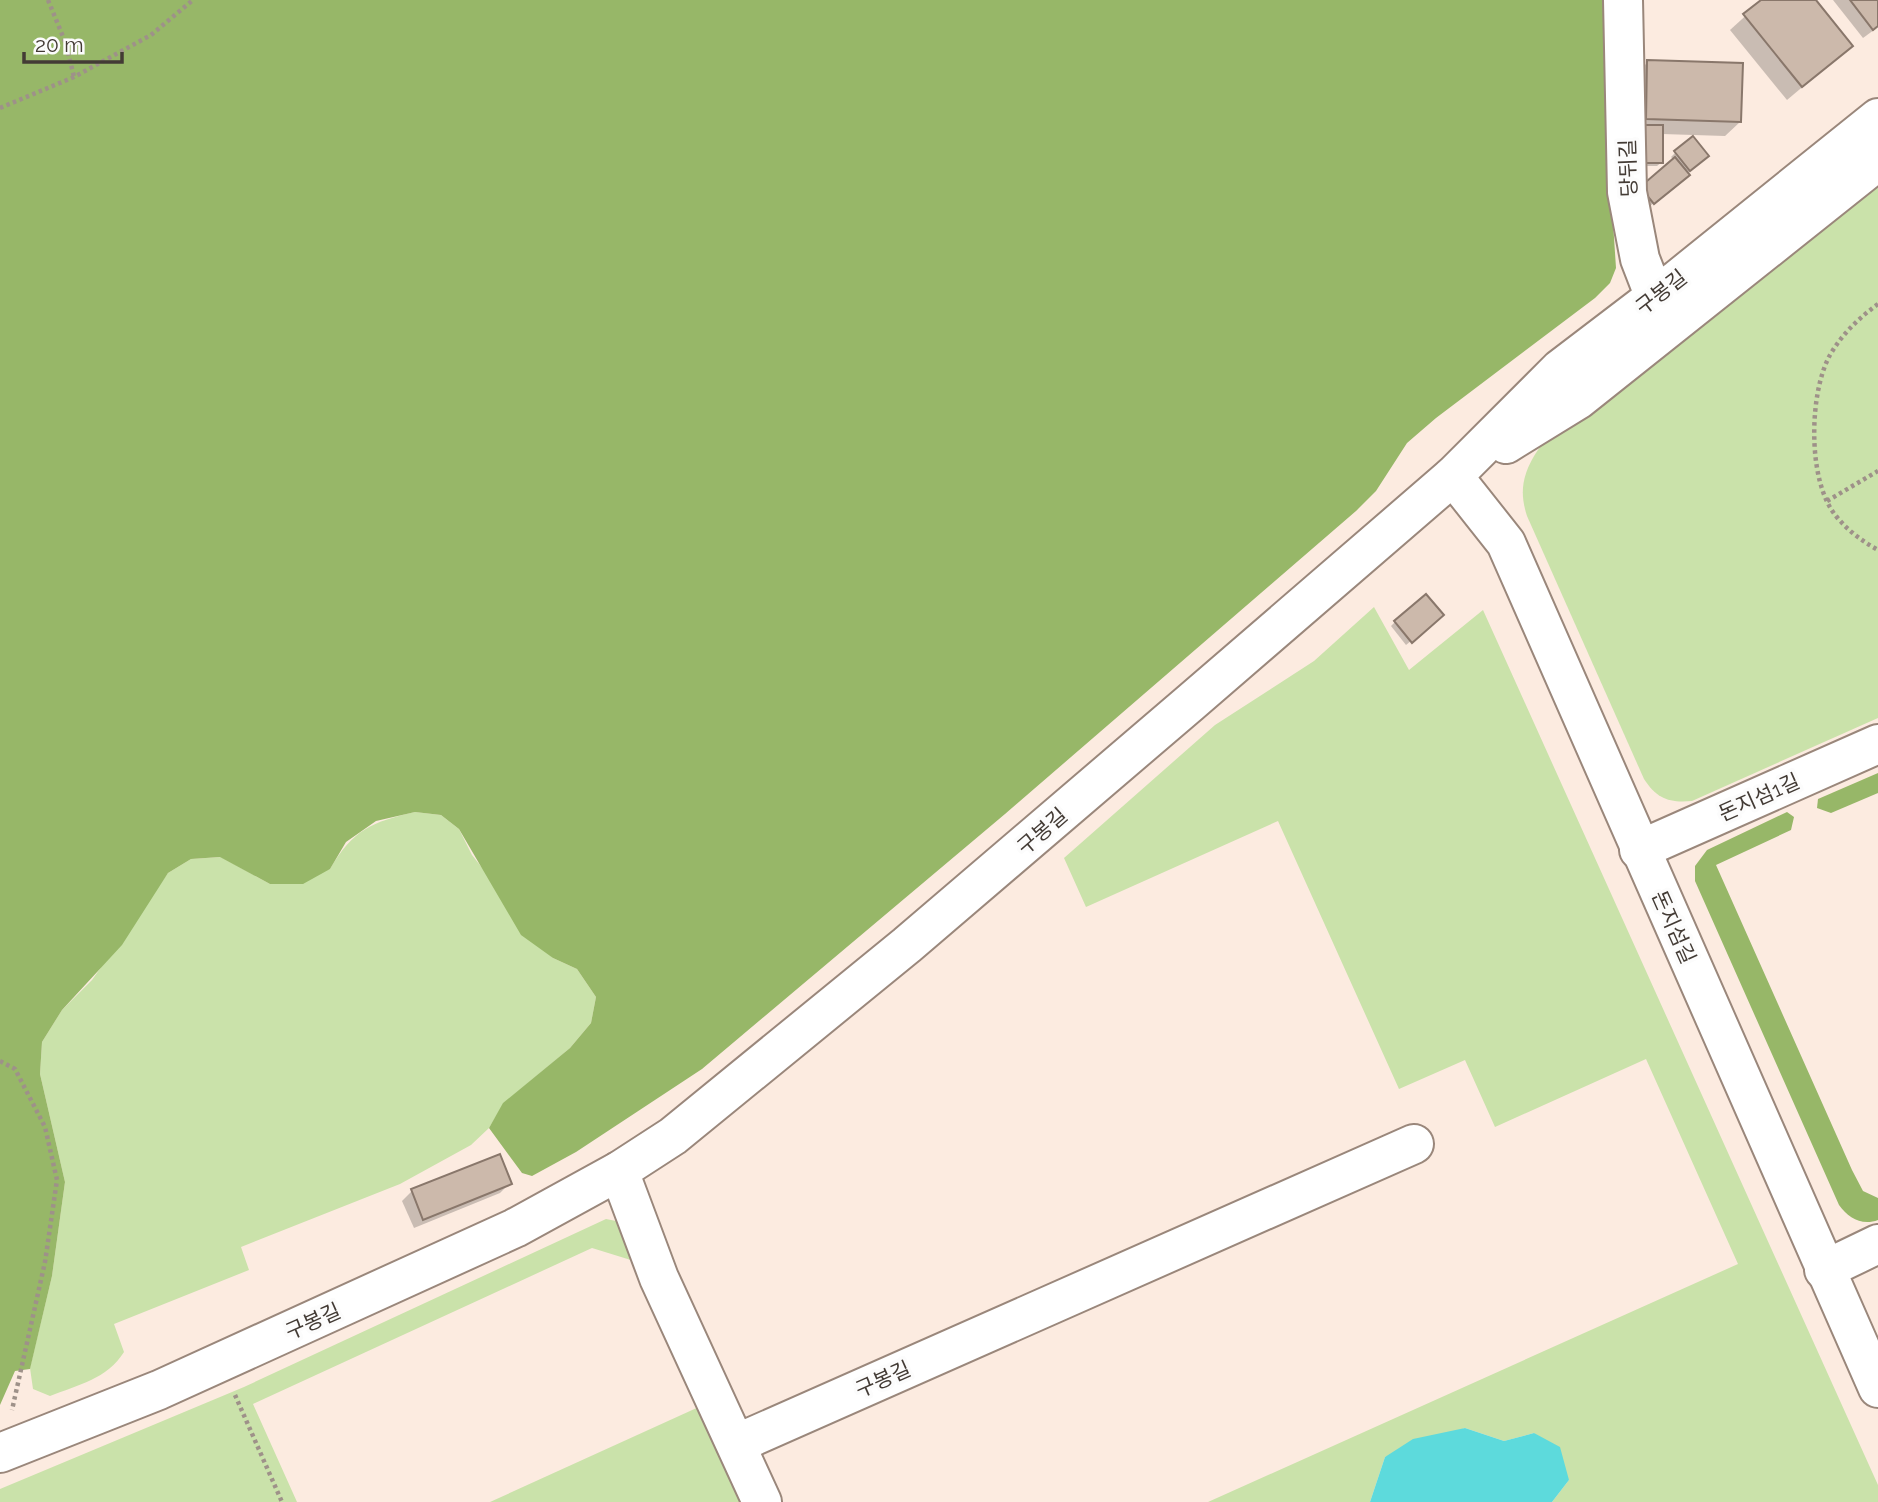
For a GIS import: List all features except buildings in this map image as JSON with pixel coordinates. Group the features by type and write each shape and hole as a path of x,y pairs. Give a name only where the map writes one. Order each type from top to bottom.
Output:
{"street":[{"name":"당뒤길","path":"1623,0 1627,192 1632,227 1661,314"},
{"name":"구봉길","path":"1,1453 220,1363 515,1228 619,1171 673,1136 907,945 1453,476 1579,399 1661,314 1878,118"},
{"name":"구봉길","path":"1661,314 1878,161"},
{"name":"돈지섬길","path":"1453,476 1506,543 1878,1388"},
{"name":"돈지섬1길","path":"1640,850 1878,744"},
{"name":"구봉길","path":"736,1444 1414,1144"},
{"path":"619,1171 659,1278 762,1502"},
{"path":"1825,1270 1878,1244"}],"path":[{"path":"48,0 66,44 74,78"},
{"path":"0,108 74,78 151,35 193,0"},
{"path":"1878,304 1847,330 1829,356 1820,384 1815,449 1827,501 1835,515 1853,534 1878,550"},
{"path":"1827,501 1878,471"},
{"path":"0,1061 15,1069 45,1127 57,1180 45,1262 1,1453"},
{"path":"220,1363 282,1502"}],"green space":[{"path":"0,0 1609,0 1612,207 1616,268 1610,283 1595,298 1407,443 1376,491 1356,511 1005,814 702,1069 576,1152 532,1176 522,1173 489,1128 503,1103 570,1048 591,1023 596,997 577,969 553,958 521,935 459,829 441,815 415,812 376,821 346,842 330,869 303,884 270,884 220,857 191,859 168,873 122,945 62,1010 42,1042 40,1074 65,1182 52,1276 30,1369 15,1371 0,1405"},
{"path":"1878,179 1878,718 1692,801 1664,798 1644,779 1527,516 1523,497 1526,472 1540,447"},
{"path":"1374,607 1409,670 1483,610 1878,1485 1878,1502 1552,1502 1569,1480 1534,1433 1504,1441 1465,1428 1385,1457 1370,1502 1208,1502 1738,1264 1646,1059 1495,1127 1465,1060 1399,1089 1278,821 1086,907 1064,858 1215,725 1314,661"},
{"path":"1878,773 1878,793 1831,813 1817,808 1818,799"},
{"path":"415,812 441,815 459,829 472,855 553,958 577,969 596,997 591,1023 570,1048 504,1103 489,1128 471,1145 400,1184 241,1247 249,1270 114,1324 124,1352 109,1369 50,1396 33,1389 30,1368 52,1276 65,1182 40,1074 42,1042 62,1010 92,980 168,873 191,859 221,857 270,884 330,869 355,836 375,824"},
{"path":"1787,812 1794,817 1791,830 1716,865 1852,1170 1863,1191 1878,1198 1878,1220 1872,1222 1856,1220 1839,1205 1695,881 1695,866 1707,850"},
{"path":"606,1219 616,1221 634,1261 592,1248 253,1404 297,1502 0,1502 0,1489 244,1387"},
{"path":"701,1406 743,1502 490,1502"}],"water":[{"path":"1465,1428 1504,1441 1534,1433 1560,1447 1569,1480 1552,1502 1370,1502 1385,1457 1413,1439"}]}
